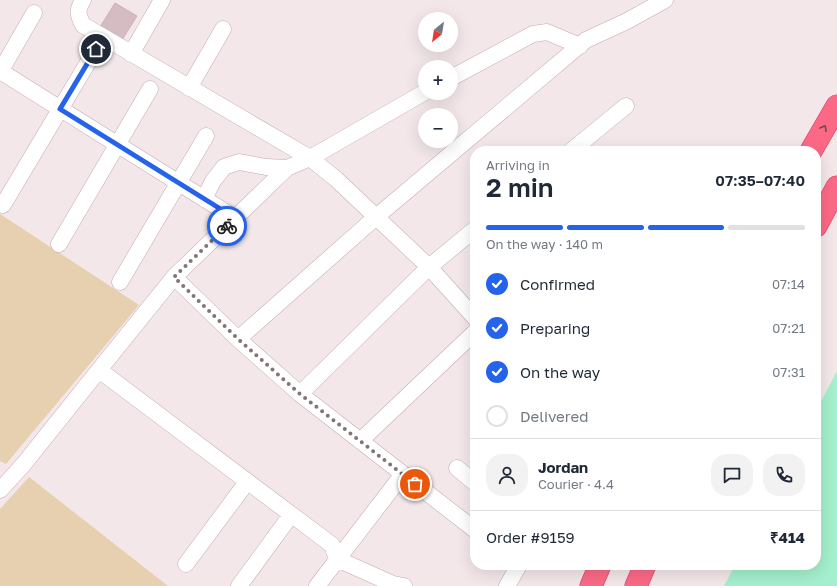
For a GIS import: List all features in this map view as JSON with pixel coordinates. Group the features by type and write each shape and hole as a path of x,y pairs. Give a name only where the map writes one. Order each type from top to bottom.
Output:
{"highway":[{"path":"814,146 837,106"},
{"path":"821,217 837,187"},
{"path":"591,586 598,570"},
{"path":"636,586 643,570"}],"street":[{"path":"83,0 78,9 79,18 84,25 310,158 336,179 429,267 470,312"},
{"path":"131,54 162,0"},
{"path":"238,339 376,217 586,40 627,21 665,0"},
{"path":"34,13 0,71 235,218"},
{"path":"189,88 223,29"},
{"path":"458,74 533,34 547,32 580,46"},
{"path":"3,205 96,49"},
{"path":"60,244 150,89"},
{"path":"0,490 23,464 174,277 287,168 310,158 418,96"},
{"path":"577,146 626,106"},
{"path":"120,282 206,136"},
{"path":"204,199 213,181 224,167 239,162 266,167 287,168"},
{"path":"300,394 429,267 470,233"},
{"path":"174,277 238,339 300,394 470,526"},
{"path":"360,441 470,337"},
{"path":"99,370 332,545 336,559"},
{"path":"457,468 470,479"},
{"path":"317,586 336,559 403,474"},
{"path":"186,564 247,482"},
{"path":"239,586 291,515"},
{"path":"336,559 393,584 404,586"},
{"path":"507,586 515,570"}],"shaded area":[{"path":"0,214 139,305 6,464 0,461"},
{"path":"837,371 837,586 724,586 732,570 821,570 821,401"},
{"path":"29,477 168,586 0,586 0,509"}],"building":[{"path":"115,3 137,16 122,40 100,27"}],"way so far":[{"path":"227,226 174,277 238,339 300,394 415,484"}],"route":[{"path":"96,49 60,109 235,218 227,226"}]}
